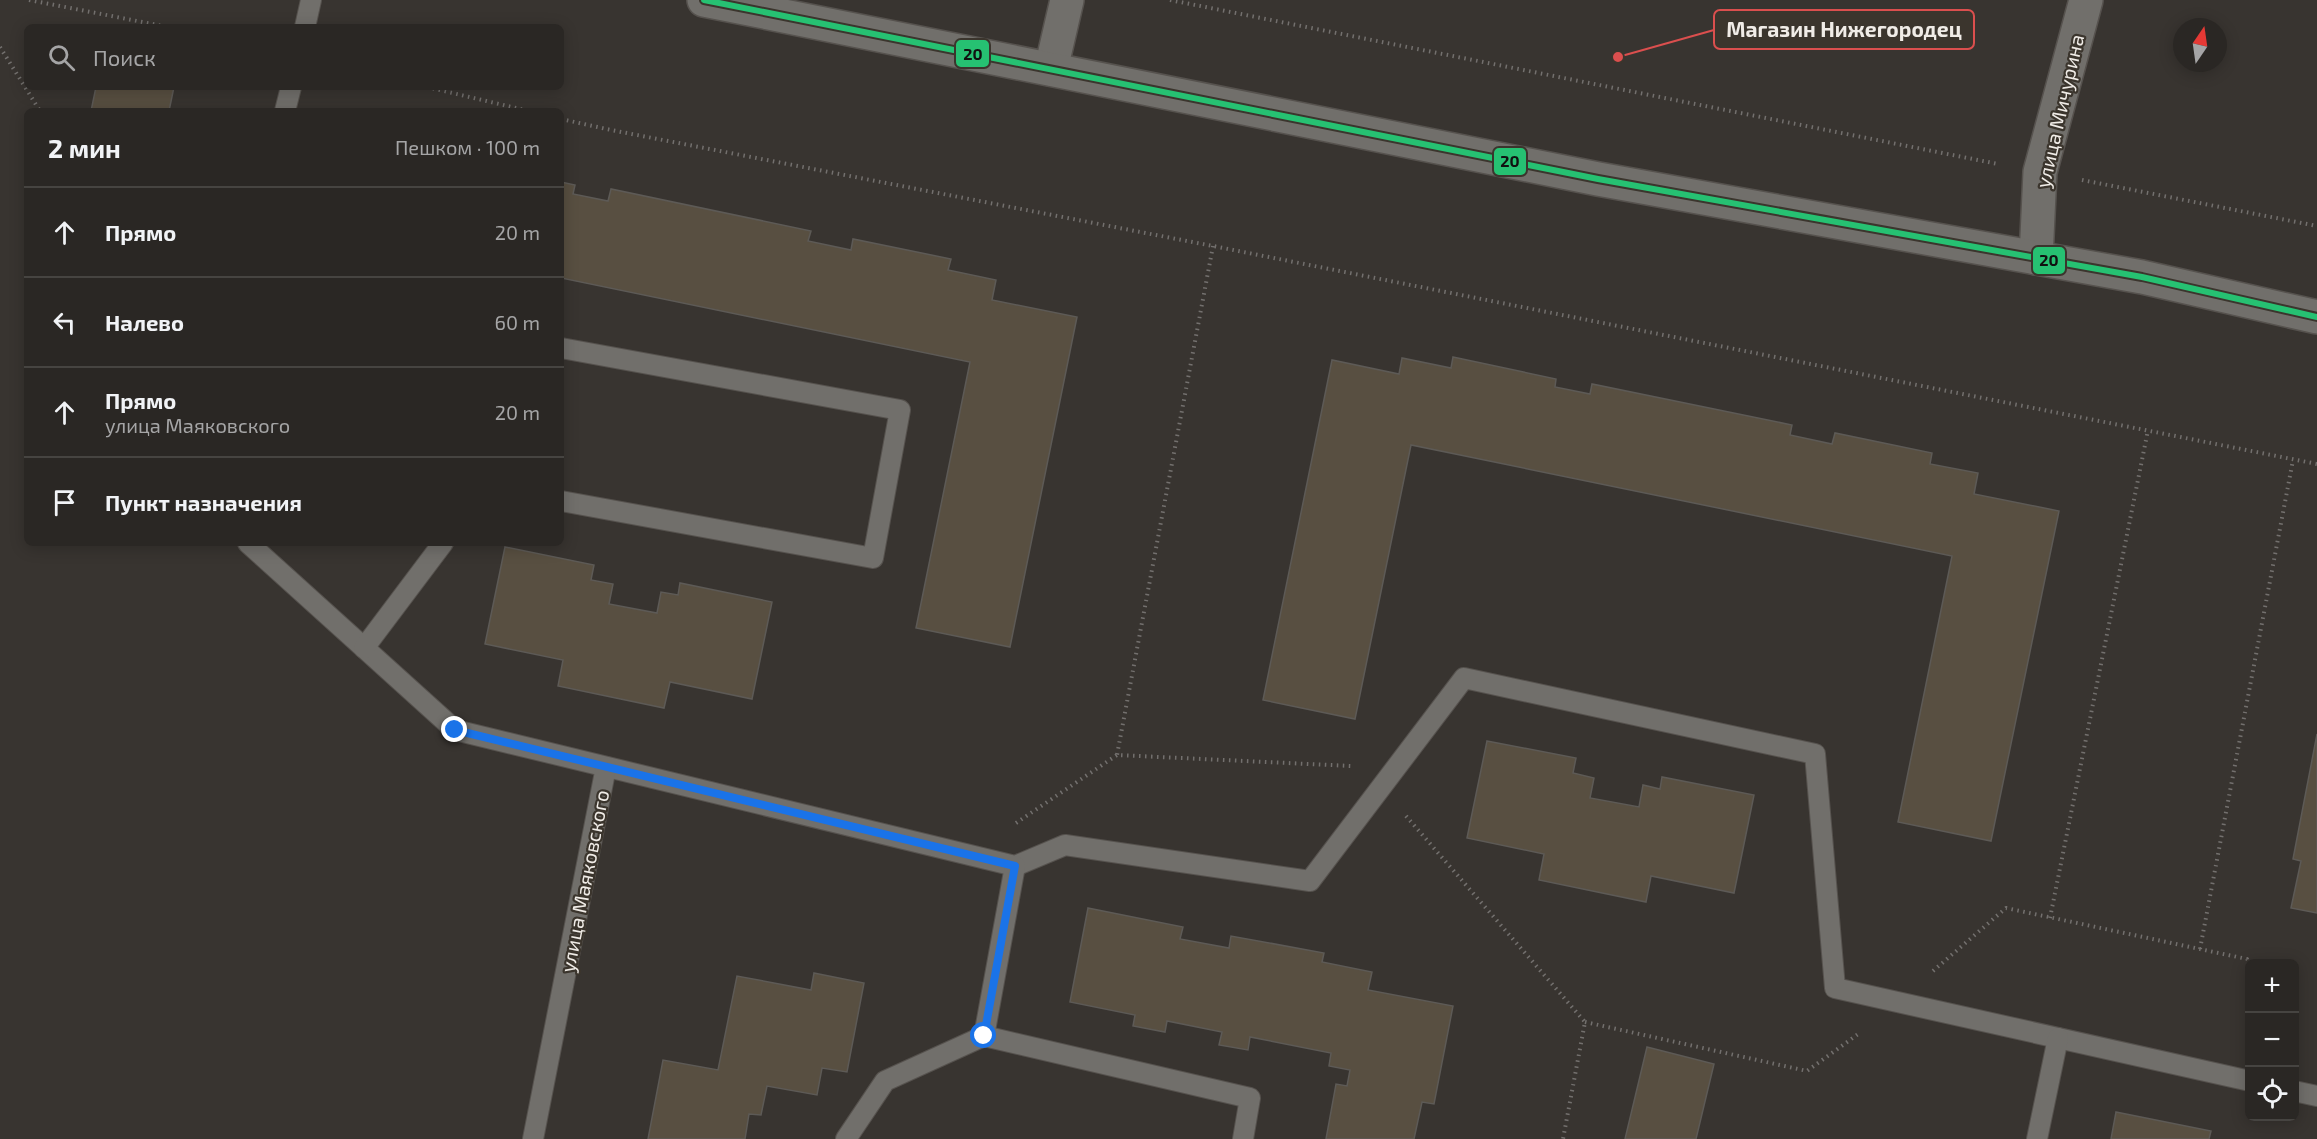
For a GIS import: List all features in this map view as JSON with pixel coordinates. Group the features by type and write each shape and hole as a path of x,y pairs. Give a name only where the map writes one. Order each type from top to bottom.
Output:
{"street":[{"path":"704,0 1598,179 2142,278 2317,317"},
{"path":"1051,69 1067,0"},
{"name":"улица Мичурина","path":"2036,258 2040,172 2086,0"}],"lane":[{"path":"306,24 311,0"},
{"path":"286,108 290,90"},
{"path":"564,349 900,410 873,558 564,502"},
{"name":"улица Маяковского","path":"251,546 455,730 606,767 533,1139"},
{"path":"364,648 440,546"},
{"path":"606,767 1015,866 1065,845 1310,881 1464,678 1815,754 1835,988 2245,1080"},
{"path":"984,1036 1015,866"},
{"path":"846,1139 885,1081 984,1036 1250,1098 1244,1139"},
{"path":"2037,1139 2058,1038"},
{"path":"2299,1092 2317,1096"}],"path":[{"path":"29,0 153,24"},
{"path":"1170,0 2317,226"},
{"path":"0,47 24,85"},
{"path":"27,90 38,108"},
{"path":"440,90 516,108"},
{"path":"564,120 2317,465"},
{"path":"1117,755 1213,246"},
{"path":"2050,918 2148,430"},
{"path":"2200,949 2293,460"},
{"path":"1013,826 1117,755 1359,767 1381,788 1586,1022 1563,1139"}],"building":[{"path":"95,90 173,90 170,108 92,108"},
{"path":"564,183 575,185 573,194 608,201 611,189 811,231 808,241 851,250 853,239 951,259 948,270 996,280 992,300 1077,317 1010,647 916,628 970,362 564,279"},
{"path":"1453,357 1556,379 1555,387 1590,394 1592,384 1792,425 1790,435 1832,444 1835,433 1932,453 1930,464 1978,473 1974,494 2059,511 1991,841 1898,822 1952,556 1411,445 1355,719 1263,700 1332,360 1399,374 1402,358 1451,368"},
{"path":"505,547 594,565 591,580 613,584 609,604 657,613 661,592 678,595 680,583 772,602 752,699 670,682 664,708 558,686 563,660 485,644"},
{"path":"2317,734 2317,913 2291,908 2301,861 2293,859"},
{"path":"1487,741 1576,758 1573,773 1594,778 1590,798 1639,807 1643,785 1660,789 1662,777 1754,795 1734,893 1651,876 1646,902 1539,880 1544,854 1467,838"},
{"path":"1088,908 1183,927 1180,939 1229,948 1231,936 1324,953 1322,962 1372,972 1368,990 1453,1006 1434,1104 1422,1102 1414,1139 1326,1139 1336,1084 1347,1086 1350,1070 1329,1066 1331,1053 1250,1037 1248,1050 1219,1045 1222,1032 1167,1021 1165,1032 1133,1026 1135,1015 1070,1002"},
{"path":"814,973 864,983 847,1072 822,1068 817,1095 767,1086 761,1115 749,1114 745,1139 648,1139 663,1060 718,1070 737,976 811,990"},
{"path":"1647,1047 1714,1064 1696,1139 1625,1139"},
{"path":"2116,1112 2211,1131 2209,1139 2111,1139"}],"transit line":[{"name":"20","path":"704,0 1598,179 2142,277 2317,317"}],"place":[{"name":"Магазин Нижегородец","path":"1618,57"}],"route":[{"path":"455,730 1015,866 984,1036"}]}
